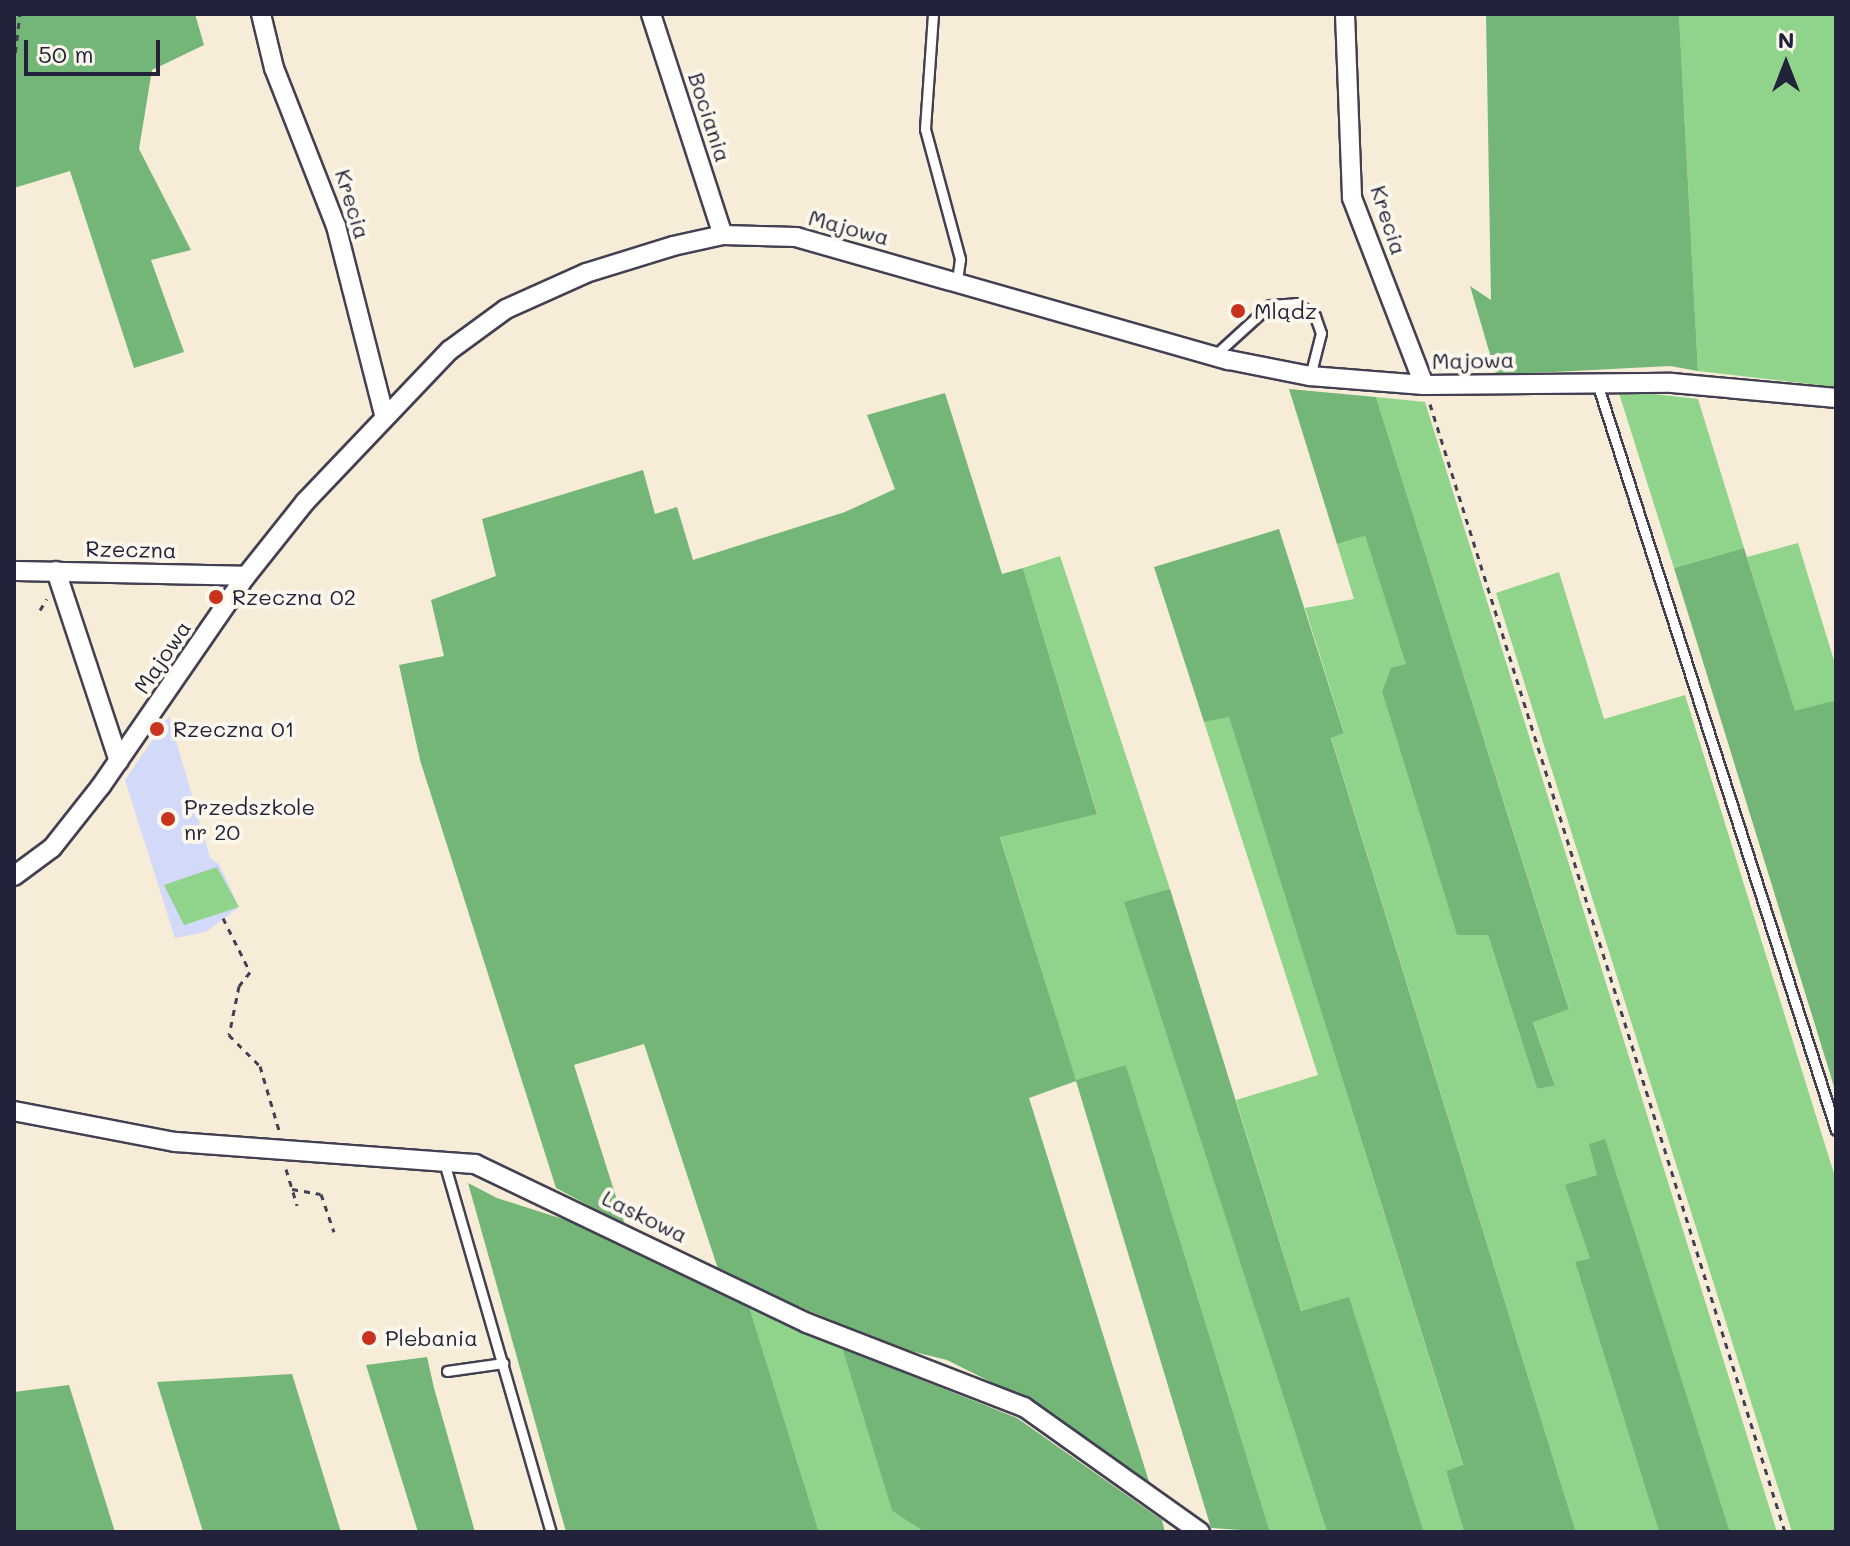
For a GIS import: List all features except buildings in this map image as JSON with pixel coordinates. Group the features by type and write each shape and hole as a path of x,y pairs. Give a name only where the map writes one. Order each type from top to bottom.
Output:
{"street":[{"name":"Krecia","path":"261,14 274,68 336,226 384,414"},
{"name":"Bociania","path":"651,14 723,235"},
{"name":"Krecia","path":"1345,14 1352,198 1424,385"},
{"name":"Majowa","path":"14,876 52,848 119,761 246,576 384,414 450,350 506,309 586,273 723,235 796,237 1215,355 1310,376 1424,385 1672,383 1836,398"},
{"name":"Rzeczna","path":"14,571 246,576"},
{"path":"56,571 119,761"},
{"name":"Laskowa","path":"14,1111 175,1142 475,1164 535,1189 807,1323 1024,1407 1200,1532"}],"lane":[{"path":"933,14 925,129 960,259 957,281"},
{"path":"1215,355 1270,305 1296,303 1319,325 1310,376"},
{"path":"1597,383 1836,1130"},
{"path":"444,1162 551,1532"},
{"path":"447,1371 503,1363"}],"path":[{"path":"14,64 20,14"},
{"path":"1424,385 1785,1532"},
{"path":"223,918 250,972 239,986 229,1035 260,1066 279,1131 272,1137"},
{"path":"285,1167 297,1205"},
{"path":"292,1189 321,1194 334,1232"}],"shaded area":[{"name":"Przedszkole nr 20","path":"169,716 210,858 219,864 239,907 206,932 175,938 125,780"}],"green space":[{"path":"14,14 195,14 204,45 152,70 139,149 191,250 151,260 184,352 134,368 70,171 14,188"},
{"path":"1486,14 1679,14 1698,371 1670,366 1496,375 1470,286 1491,300"},
{"path":"1679,14 1836,14 1836,387 1698,371"},
{"path":"1289,389 1376,397 1569,1009 1533,1022 1555,1086 1537,1089 1488,935 1457,935 1382,692 1391,668 1406,664 1365,536 1337,544"},
{"path":"1618,390 1698,399 1744,548 1674,568"},
{"path":"945,393 1002,574 1023,568 1097,814 1000,837 1076,1080 1126,1065 1270,1532 1211,1528 1076,1081 1029,1098 1151,1488 1015,1394 947,1360 890,1346 719,1272 644,1044 574,1065 625,1225 556,1188 420,760 399,665 444,656 431,600 496,576 482,519 643,470 655,514 677,507 693,560 845,512 895,489 867,415"},
{"path":"1376,397 1425,402 1777,1532 1730,1532 1604,1139 1590,1258 1575,1262 1659,1532 1576,1532 1331,737 1344,732 1305,608 1354,599 1337,544 1365,536 1407,664 1382,692 1457,934 1488,935 1537,1089 1555,1086 1533,1021 1569,1008"},
{"path":"1279,529 1344,733 1331,738 1576,1532 1464,1532 1446,1471 1463,1465 1229,717 1204,722 1154,567"},
{"path":"1798,543 1836,667 1836,700 1795,712 1747,557"},
{"path":"1744,548 1795,711 1836,700 1836,1093 1674,568"},
{"path":"1060,556 1170,889 1125,903 1327,1532 1270,1532 1126,1065 1076,1081 1000,836 1097,813 1023,568"},
{"path":"1559,572 1604,719 1685,695 1836,1180 1836,1532 1792,1532 1496,593"},
{"path":"1229,716 1463,1466 1446,1471 1464,1532 1424,1532 1349,1298 1301,1311 1236,1100 1318,1075 1204,722"},
{"path":"217,867 239,907 184,925 164,885"},
{"path":"1170,889 1301,1311 1349,1297 1424,1532 1327,1532 1124,902"},
{"path":"1605,1139 1730,1532 1659,1532 1575,1262 1590,1258 1565,1185 1597,1175 1589,1144"},
{"path":"468,1183 497,1198 597,1230 749,1306 819,1532 566,1532"},
{"path":"749,1306 842,1348 892,1511 924,1532 819,1532"},
{"path":"842,1348 1017,1418 1162,1520 1165,1532 924,1532 892,1511"},
{"path":"427,1357 475,1532 418,1532 366,1365"},
{"path":"292,1374 341,1532 203,1532 157,1382"},
{"path":"69,1385 115,1532 14,1532 14,1392"}],"place":[{"name":"Mlądz","path":"1238,311"},
{"name":"Rzeczna 02","path":"216,597"},
{"name":"Rzeczna 01","path":"157,729"},
{"name":"Przedszkole nr 20","path":"168,819"},
{"name":"Plebania","path":"369,1338"}]}
